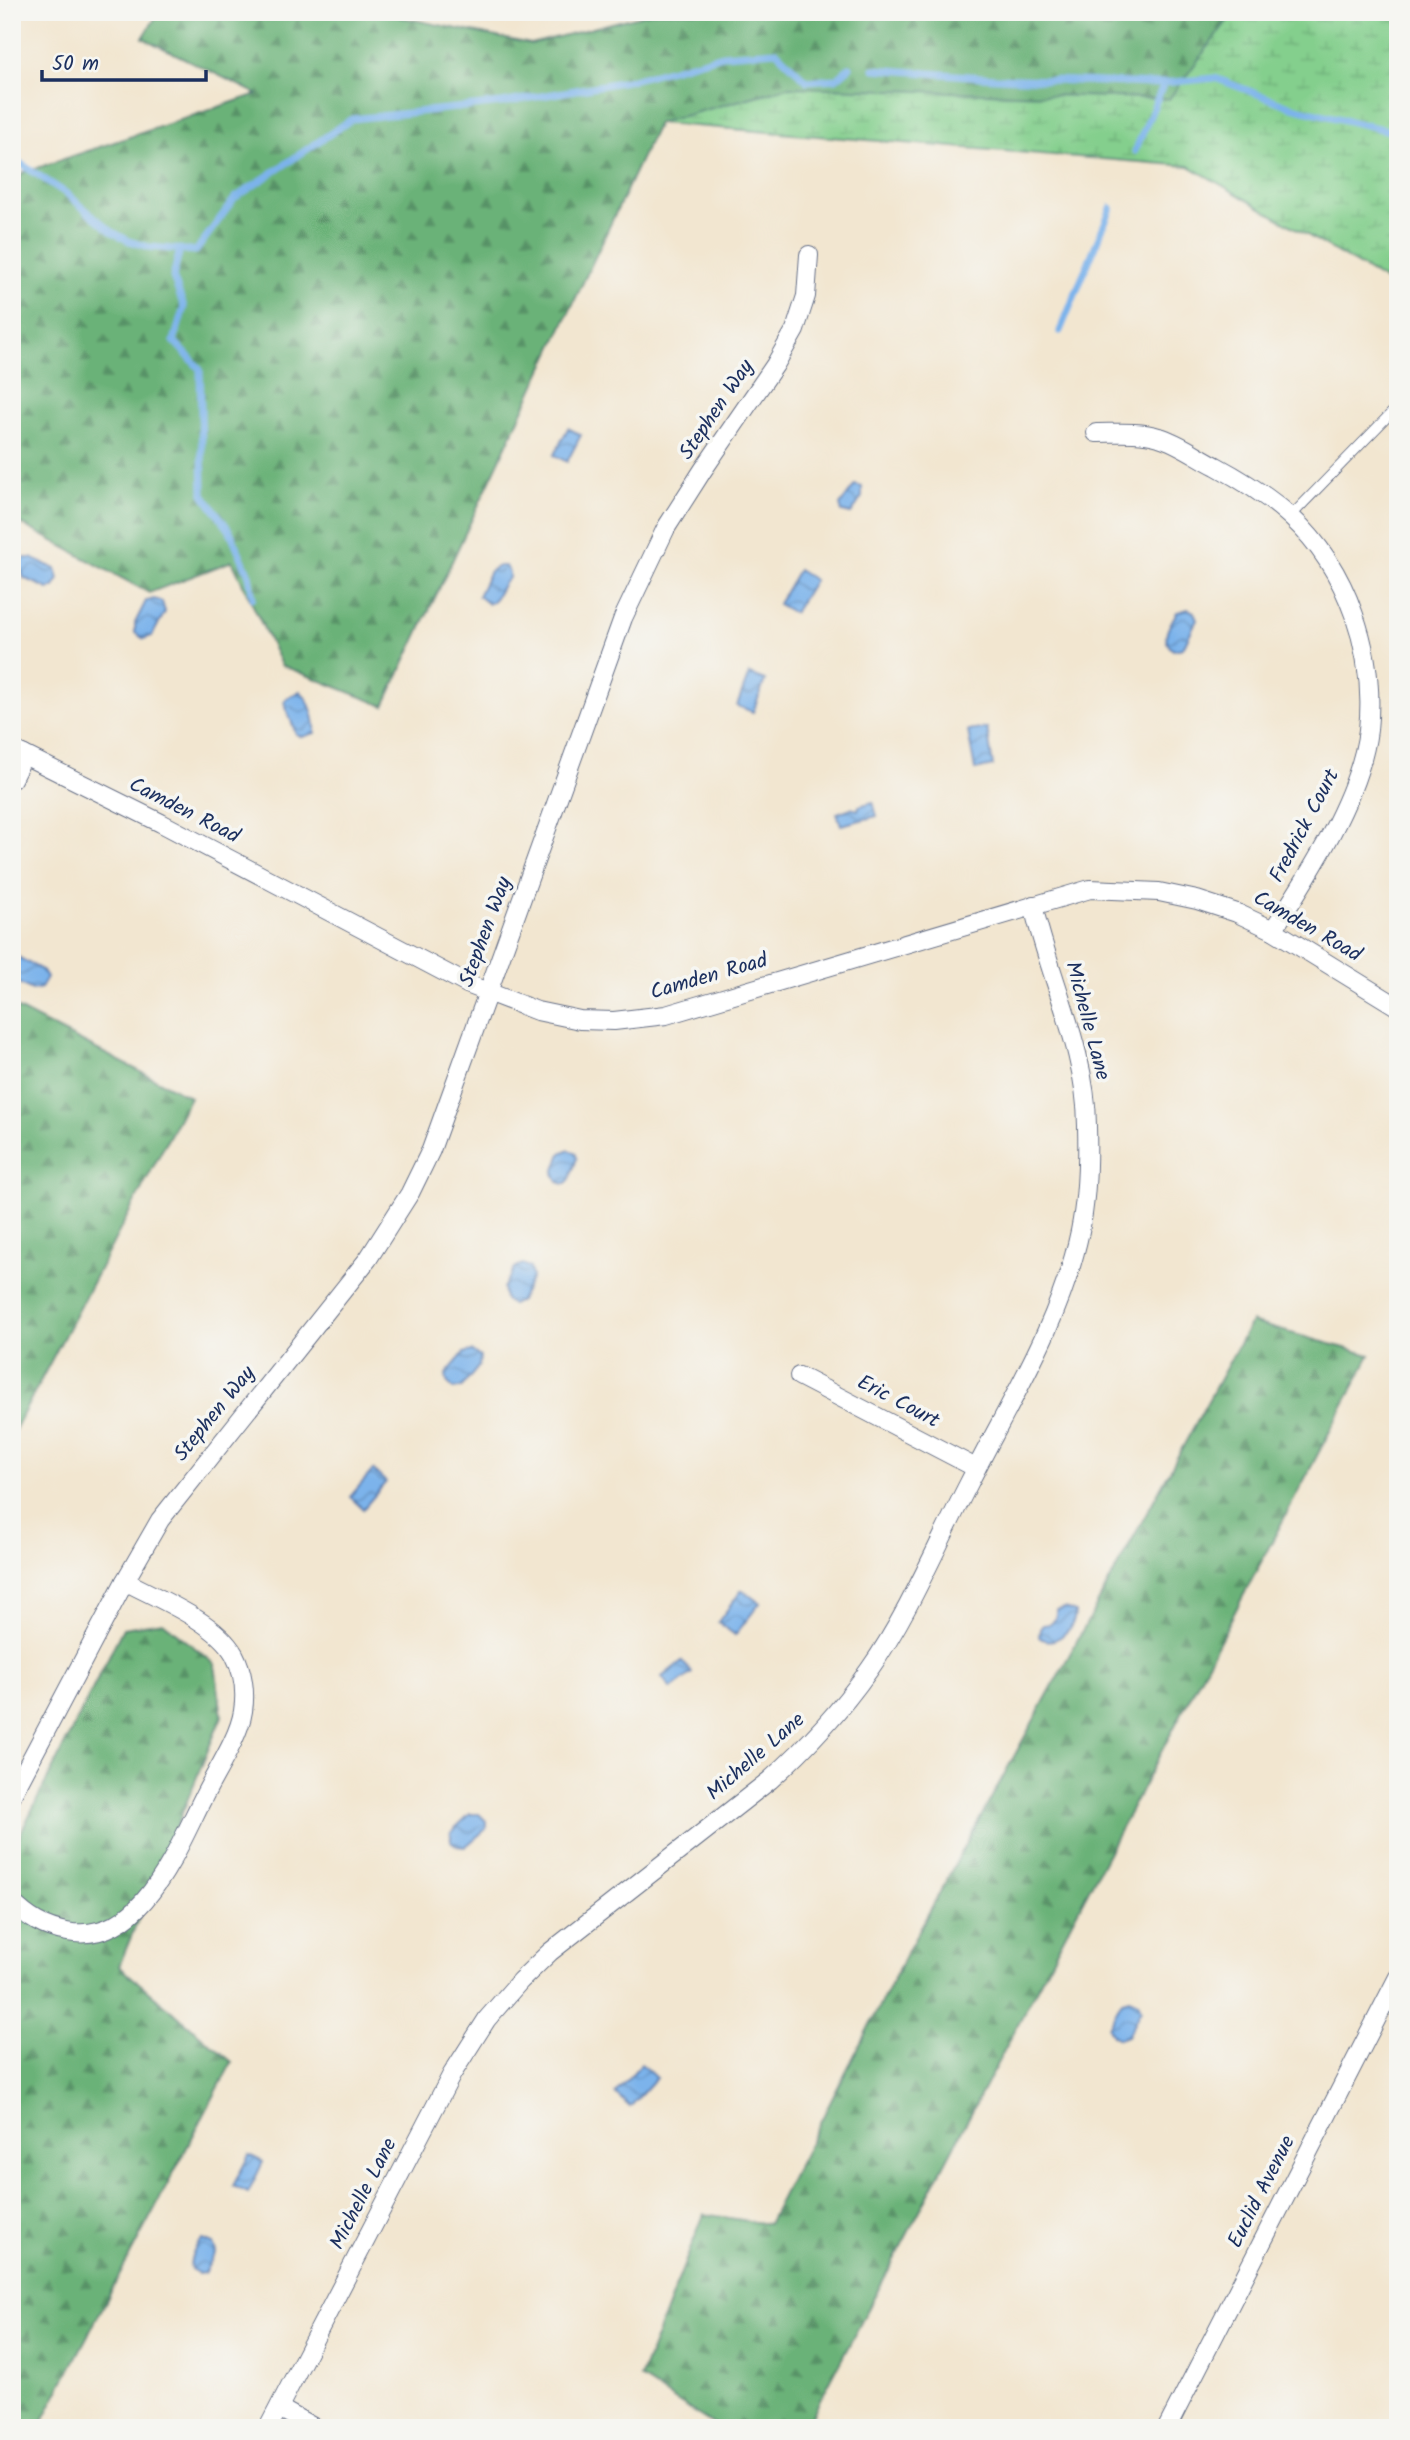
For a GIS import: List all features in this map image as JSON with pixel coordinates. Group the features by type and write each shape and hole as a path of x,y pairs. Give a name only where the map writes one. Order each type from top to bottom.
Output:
{"street":[{"name":"Stephen Way","path":"12,1795 125,1581 160,1521 368,1259 410,1193 431,1150 624,618 666,528 775,365 795,330 806,296 809,255"},
{"name":"Fredrick Court","path":"1096,433 1128,432 1161,437 1247,484 1291,516 1313,541 1339,581 1359,628 1369,674 1368,730 1358,778 1338,819 1273,930"},
{"name":"Camden Road","path":"18,752 161,823 448,976 537,1010 580,1020 666,1016 1090,889 1159,892 1197,900 1237,913 1273,930 1398,1007"},
{"path":"12,779 18,752"},
{"name":"Michelle Lane","path":"268,2428 446,2086 487,2019 550,1952 770,1780 803,1750 836,1714 871,1668 901,1617 1054,1317 1080,1231 1087,1179 1087,1122 1080,1066 1032,905"},
{"name":"Eric Court","path":"799,1376 976,1468"},
{"path":"12,1902 37,1923 78,1934 100,1932 137,1910 152,1891 187,1829 243,1714 242,1674 223,1639 202,1623 125,1581"},
{"name":"Euclid Avenue","path":"1167,2428 1398,1977"},
{"path":"279,2408 315,2428"}],"lane":[{"path":"1291,516 1398,406"}],"green space":[{"path":"159,12 376,12 531,44 654,12 1234,12 1169,99 789,87 658,123 384,706 281,665 232,561 149,593 12,519 12,194 22,173 257,94 143,38"},
{"path":"1234,12 1398,12 1398,288 1189,166 658,123 789,87 1169,99"},
{"path":"12,1006 190,1097 12,1435"},
{"path":"1251,1322 1370,1355 807,2425 810,2428 719,2428 640,2378 704,2214 768,2224 904,1958"},
{"path":"163,1622 215,1664 222,1716 119,1966 232,2062 39,2428 12,2428 12,1850 123,1628"}],"water":[{"path":"568,428 581,435 567,462 554,455"},
{"path":"855,485 862,487 862,497 851,514 842,512 840,505"},
{"path":"23,558 31,558 56,569 59,579 54,587 48,589 24,578 19,566"},
{"path":"506,566 509,578 495,599 488,604 478,596 490,571"},
{"path":"798,570 814,580 794,613 778,604"},
{"path":"154,599 162,602 165,612 152,636 144,639 135,633 135,623 146,601"},
{"path":"1188,609 1194,612 1197,619 1183,648 1173,650 1167,641 1167,631 1177,612"},
{"path":"749,674 765,680 753,712 737,706"},
{"path":"300,691 309,705 315,728 315,733 302,737 296,734 284,702"},
{"path":"987,728 993,766 975,770 968,731"},
{"path":"873,802 877,816 841,825 837,813 851,808 858,810 859,806"},
{"path":"12,954 42,970 47,978 41,988 32,990 12,980"},
{"path":"568,1150 575,1152 577,1158 569,1181 564,1184 558,1182 554,1173 561,1153"},
{"path":"523,1264 530,1268 532,1277 520,1301 512,1305 505,1300 503,1288 516,1267"},
{"path":"472,1351 480,1357 479,1366 462,1387 454,1389 447,1382 446,1374 464,1353"},
{"path":"373,1470 386,1482 363,1509 350,1497"},
{"path":"742,1590 760,1603 735,1635 718,1622"},
{"path":"1065,1608 1075,1612 1068,1630 1057,1639 1045,1640 1039,1637 1043,1625 1050,1624 1056,1617 1056,1610"},
{"path":"682,1661 692,1673 671,1689 662,1677"},
{"path":"470,1814 479,1814 486,1821 486,1829 465,1847 457,1846 451,1841 451,1832"},
{"path":"1129,1998 1138,2002 1141,2009 1127,2036 1119,2039 1112,2035 1108,2027 1122,2000"},
{"path":"641,2064 656,2078 630,2107 615,2093"},
{"path":"249,2155 263,2162 248,2193 233,2186"},
{"path":"203,2240 213,2244 216,2252 204,2273 198,2274 191,2270 192,2254"}],"waterway":[{"path":"12,158 67,194 111,231 129,241 149,247 196,251 235,198 352,119 502,103 632,80 723,55 776,51 807,81 836,79 850,67"},
{"path":"874,69 996,78 1154,84 1215,78 1292,107 1398,133"},
{"path":"1135,151 1164,83"},
{"path":"1060,331 1111,208"},
{"path":"180,249 173,277 184,307 174,341 200,369 203,494 230,531 249,575 253,598"}]}
